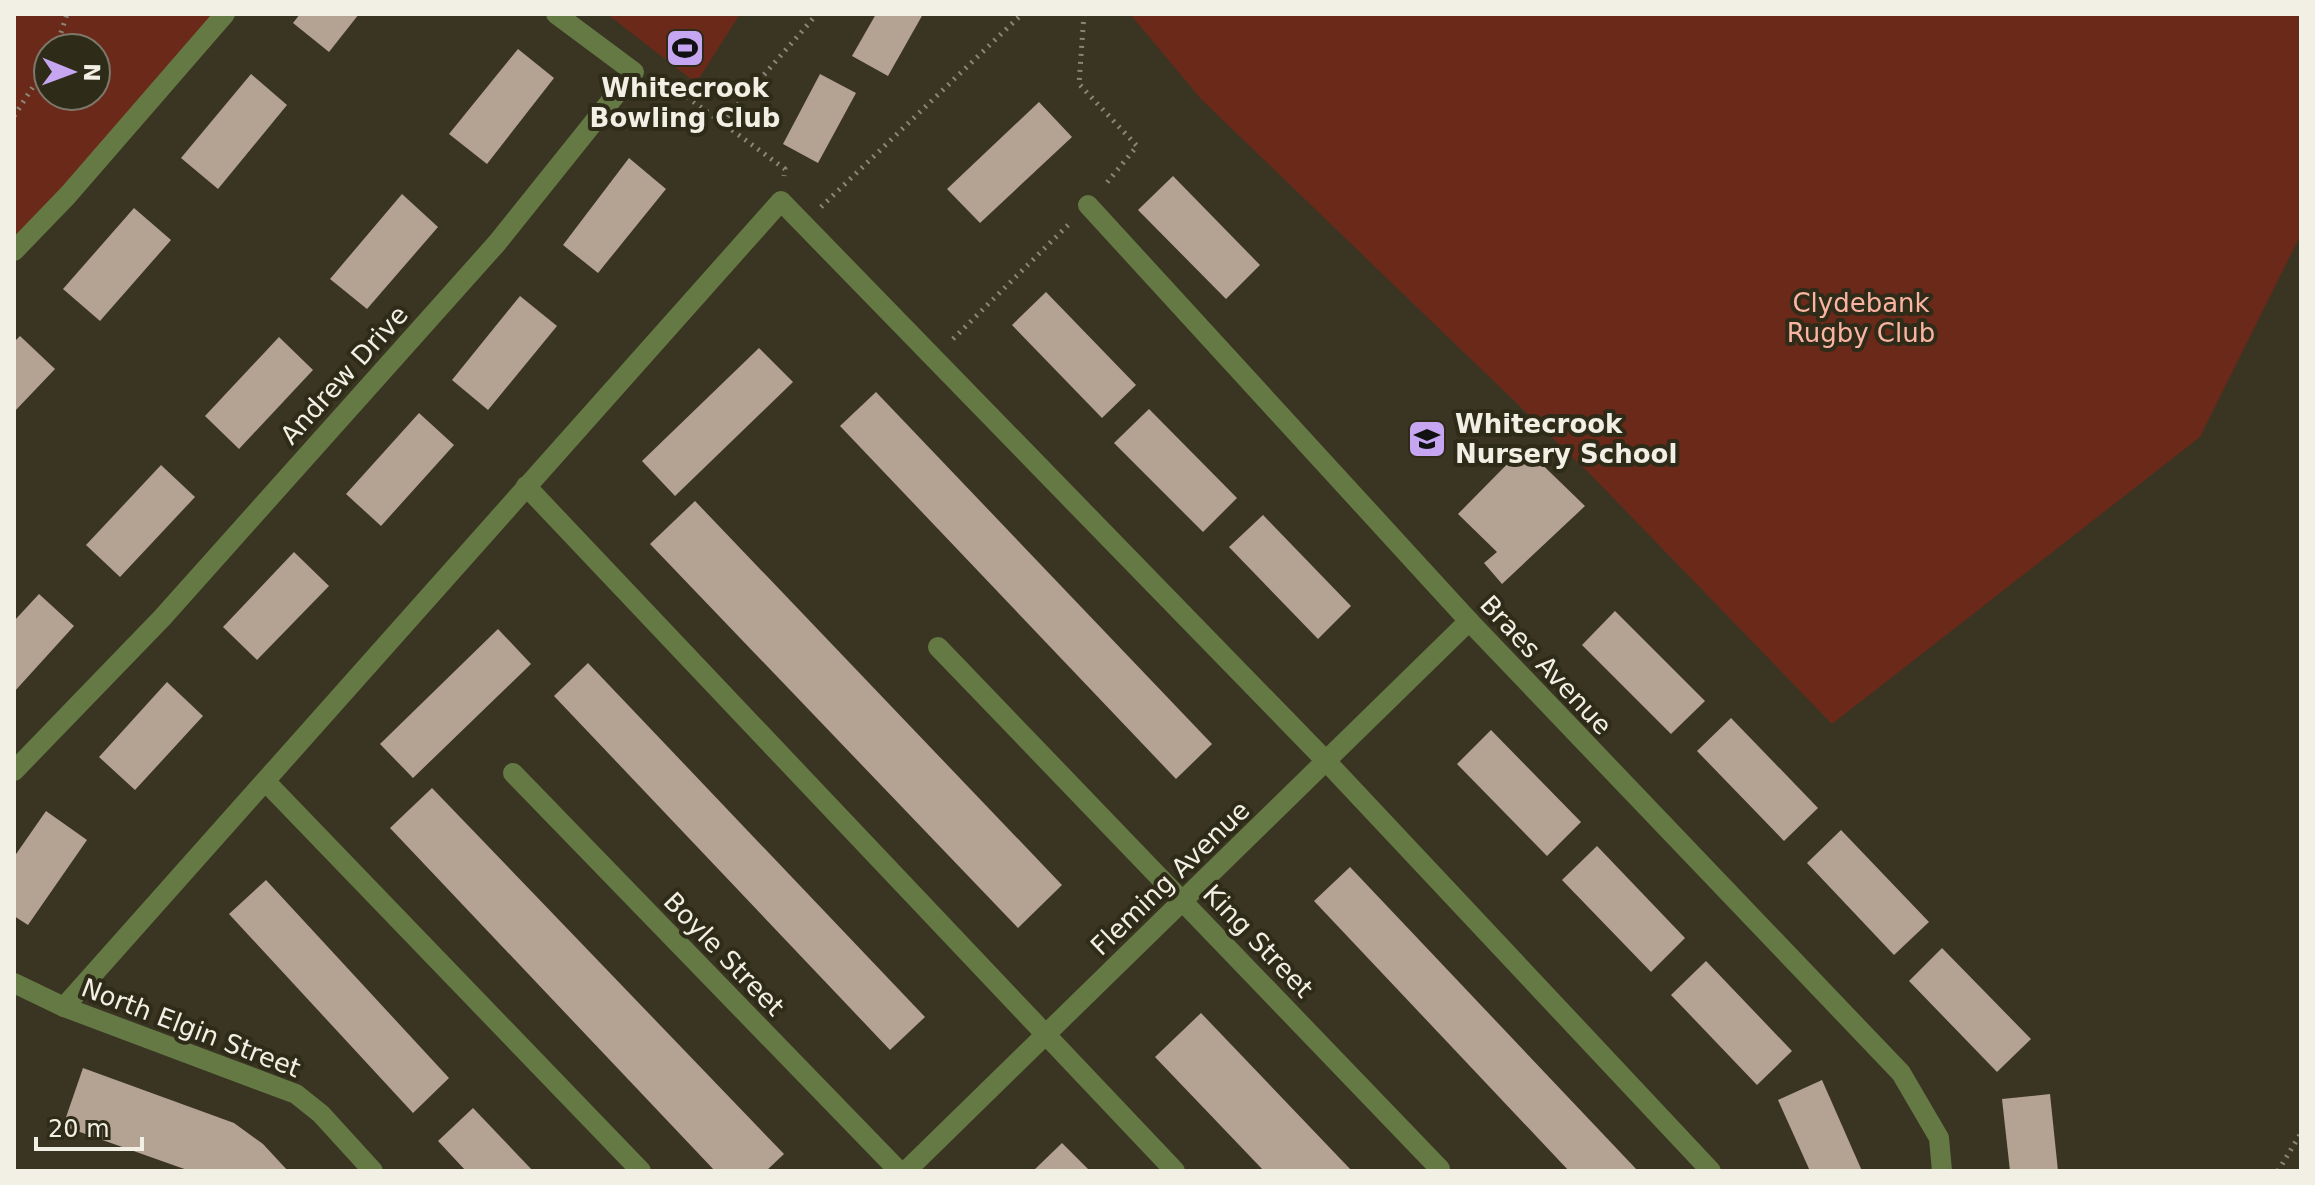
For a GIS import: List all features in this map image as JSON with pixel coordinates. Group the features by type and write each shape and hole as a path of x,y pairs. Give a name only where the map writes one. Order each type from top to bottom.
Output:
{"street":[{"path":"14,251 68,195 225,14"},
{"path":"556,14 634,72"},
{"name":"Andrew Drive","path":"14,771 162,618 497,243 634,72"},
{"path":"64,1007 267,783 526,486 781,201 1327,762 1711,1171"},
{"name":"Braes Avenue","path":"1088,205 1469,621 1901,1073 1939,1138 1942,1171"},
{"path":"526,486 1175,1171"},
{"name":"Fleming Avenue","path":"906,1171 1469,621"},
{"name":"King Street","path":"938,647 1440,1169"},
{"name":"Boyle Street","path":"513,773 899,1171"},
{"path":"267,783 641,1171"},
{"name":"North Elgin Street","path":"14,983 64,1007 296,1094 321,1114 373,1171"}],"path":[{"path":"722,123 817,14"},
{"path":"803,225 1022,14"},
{"path":"935,356 1088,205 1137,146 1079,84 1084,14"},
{"path":"634,72 656,74 785,169 781,201"},
{"path":"14,116 32,88"},
{"path":"2278,1171 2301,1133"}],"green space":[{"path":"14,14 225,14 14,259"},
{"name":"Whitecrook Bowling Club","path":"607,14 740,14 696,83"},
{"name":"Clydebank Rugby Club","path":"1130,14 2301,14 2301,234 2200,437 1832,724 1591,475 1201,99"}],"building":[{"path":"300,14 359,14 329,52 293,23"},
{"path":"876,14 923,14 888,76 852,56"},
{"path":"518,49 554,78 487,164 449,134"},
{"path":"251,74 287,105 218,189 181,158"},
{"path":"820,74 856,93 818,163 783,144"},
{"path":"1039,102 1072,137 980,223 947,189"},
{"path":"629,158 666,189 598,273 563,245"},
{"path":"1173,176 1260,265 1226,299 1138,210"},
{"path":"402,194 438,227 367,309 330,279"},
{"path":"134,208 171,240 100,321 63,289"},
{"path":"1046,292 1136,385 1102,418 1012,325"},
{"path":"520,296 557,326 488,410 452,380"},
{"path":"20,336 55,369 14,412 14,342"},
{"path":"279,337 313,370 239,449 205,416"},
{"path":"759,348 793,382 675,496 642,461"},
{"path":"876,392 1212,744 1176,779 840,426"},
{"path":"1149,409 1237,498 1203,532 1114,443"},
{"path":"419,413 454,445 381,526 346,494"},
{"path":"1524,447 1585,506 1502,584 1484,563 1497,552 1458,514"},
{"path":"161,465 195,497 120,577 86,545"},
{"path":"695,501 1062,885 1018,928 650,544"},
{"path":"1263,515 1351,606 1318,639 1229,547"},
{"path":"294,552 329,586 257,660 223,627"},
{"path":"39,594 74,626 14,692 14,621"},
{"path":"1615,611 1705,701 1671,734 1582,645"},
{"path":"498,629 531,664 413,778 380,744"},
{"path":"588,663 925,1017 890,1050 554,696"},
{"path":"167,682 203,716 135,790 99,757"},
{"path":"1731,718 1818,808 1784,841 1697,751"},
{"path":"1491,730 1581,822 1547,856 1457,764"},
{"path":"432,788 784,1154 766,1171 715,1171 390,828"},
{"path":"46,811 87,840 28,925 14,916 14,857"},
{"path":"1841,830 1929,922 1894,955 1807,863"},
{"path":"1597,846 1685,938 1651,972 1562,880"},
{"path":"1350,867 1638,1171 1569,1171 1314,901"},
{"path":"266,880 449,1078 413,1113 229,914"},
{"path":"1942,948 2031,1039 1997,1072 1909,981"},
{"path":"1706,961 1792,1051 1757,1085 1671,995"},
{"path":"1201,1013 1352,1171 1264,1171 1155,1057"},
{"path":"83,1068 234,1123 263,1144 288,1171 190,1171 63,1126"},
{"path":"1822,1080 1862,1171 1810,1171 1778,1100"},
{"path":"2050,1094 2058,1171 2010,1171 2002,1099"},
{"path":"473,1108 533,1171 466,1171 438,1141"},
{"path":"1062,1143 1090,1171 1033,1171"}],"place":[{"name":"Whitecrook Bowling Club","path":"685,48"},
{"name":"Whitecrook Nursery School","path":"1427,439"}]}
